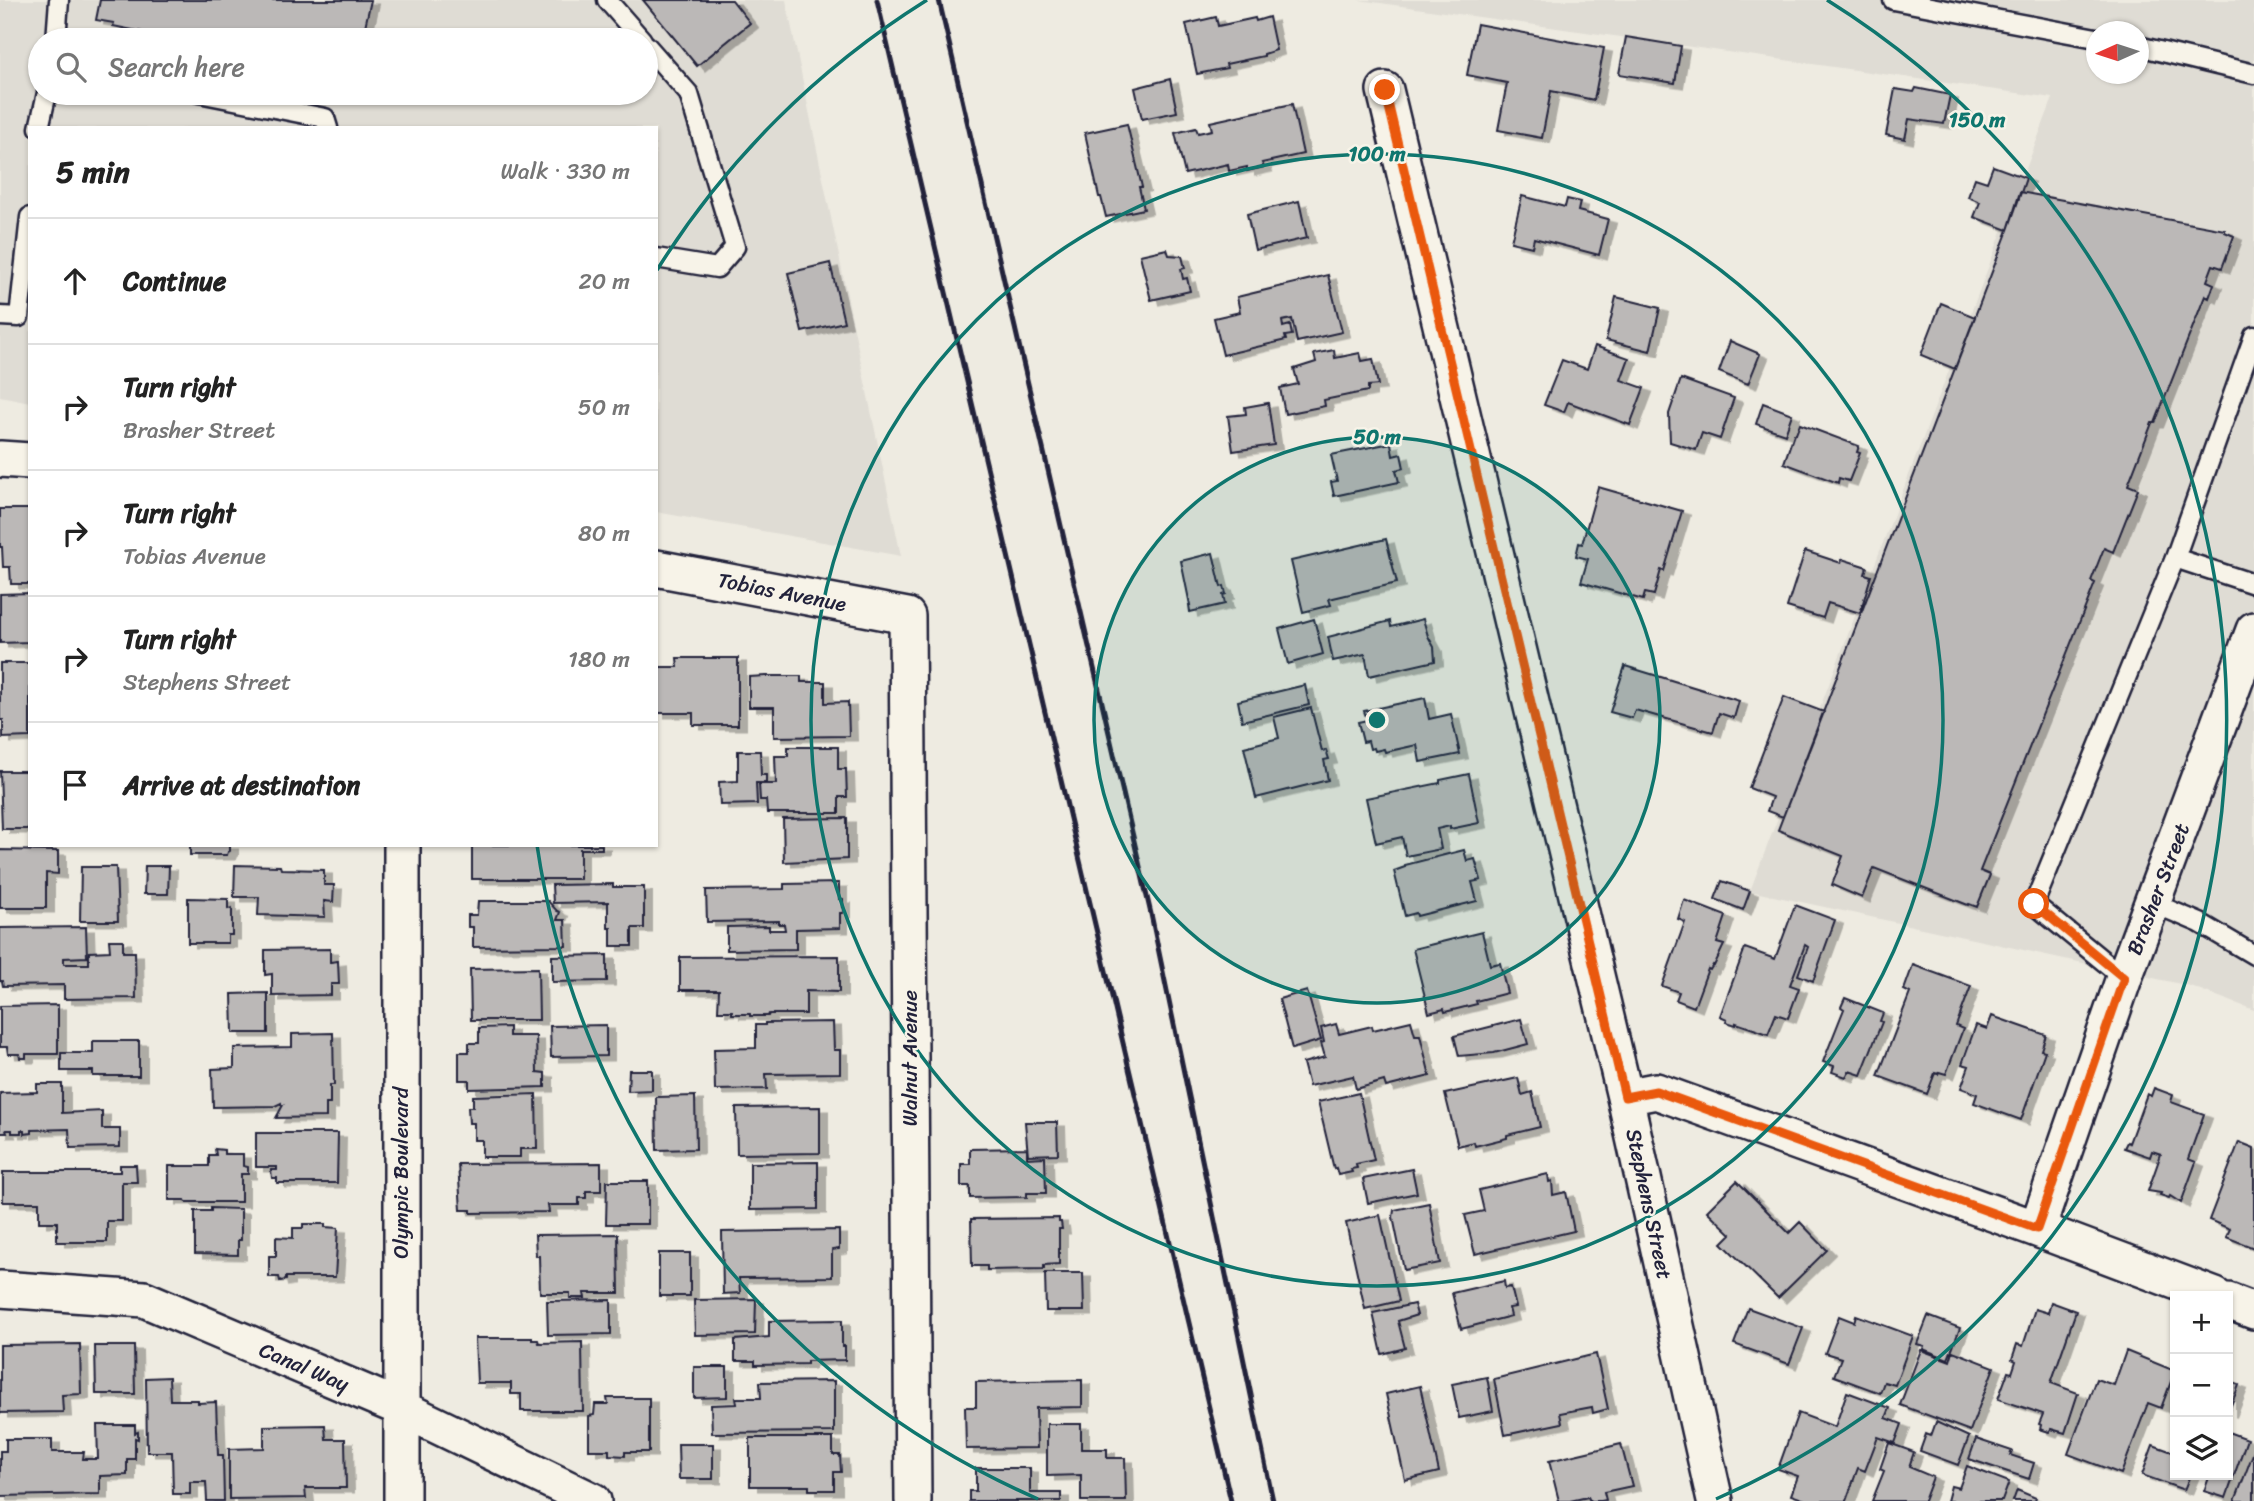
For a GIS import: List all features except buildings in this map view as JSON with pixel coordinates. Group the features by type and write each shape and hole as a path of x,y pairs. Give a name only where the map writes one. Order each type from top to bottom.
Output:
{"street":[{"name":"Stephens Street","path":"1385,90 1625,1097 1715,1501"},
{"path":"0,459 28,461"},
{"name":"Tobias Avenue","path":"658,568 907,615"},
{"name":"Walnut Avenue","path":"907,615 913,1501"},
{"name":"Brasher Street","path":"2037,1229 2124,978 2254,630"},
{"name":"Olympic Boulevard","path":"402,847 402,1501"},
{"path":"1625,1097 1656,1091 2201,1291"},
{"name":"Canal Way","path":"0,1289 144,1299 401,1408 593,1501"},
{"path":"2233,1303 2254,1311"}],"lane":[{"path":"57,28 59,0"},
{"path":"607,0 632,28"},
{"path":"1893,0 2086,36"},
{"path":"2149,49 2254,74"},
{"path":"658,59 689,94 735,247 717,268 658,258"},
{"path":"39,126 44,105"},
{"path":"260,105 326,118 328,126"},
{"path":"0,316 24,319 28,251"},
{"path":"2124,978 2034,904 2175,558 2254,336"},
{"path":"2175,558 2254,584"},
{"path":"2153,904 2200,923 2254,955"}],"shaded area":[{"path":"0,0 786,0 901,556 658,512 658,126 28,126 28,402 0,396"},
{"path":"1359,0 2254,0 2254,1010 2190,986 1750,891 2053,98"}],"railway":[{"path":"877,0 1231,1501"},
{"path":"939,0 1151,914 1273,1501"}],"route":[{"path":"1385,90 1625,1097 1656,1091 2037,1229 2124,978 2034,904"}]}
